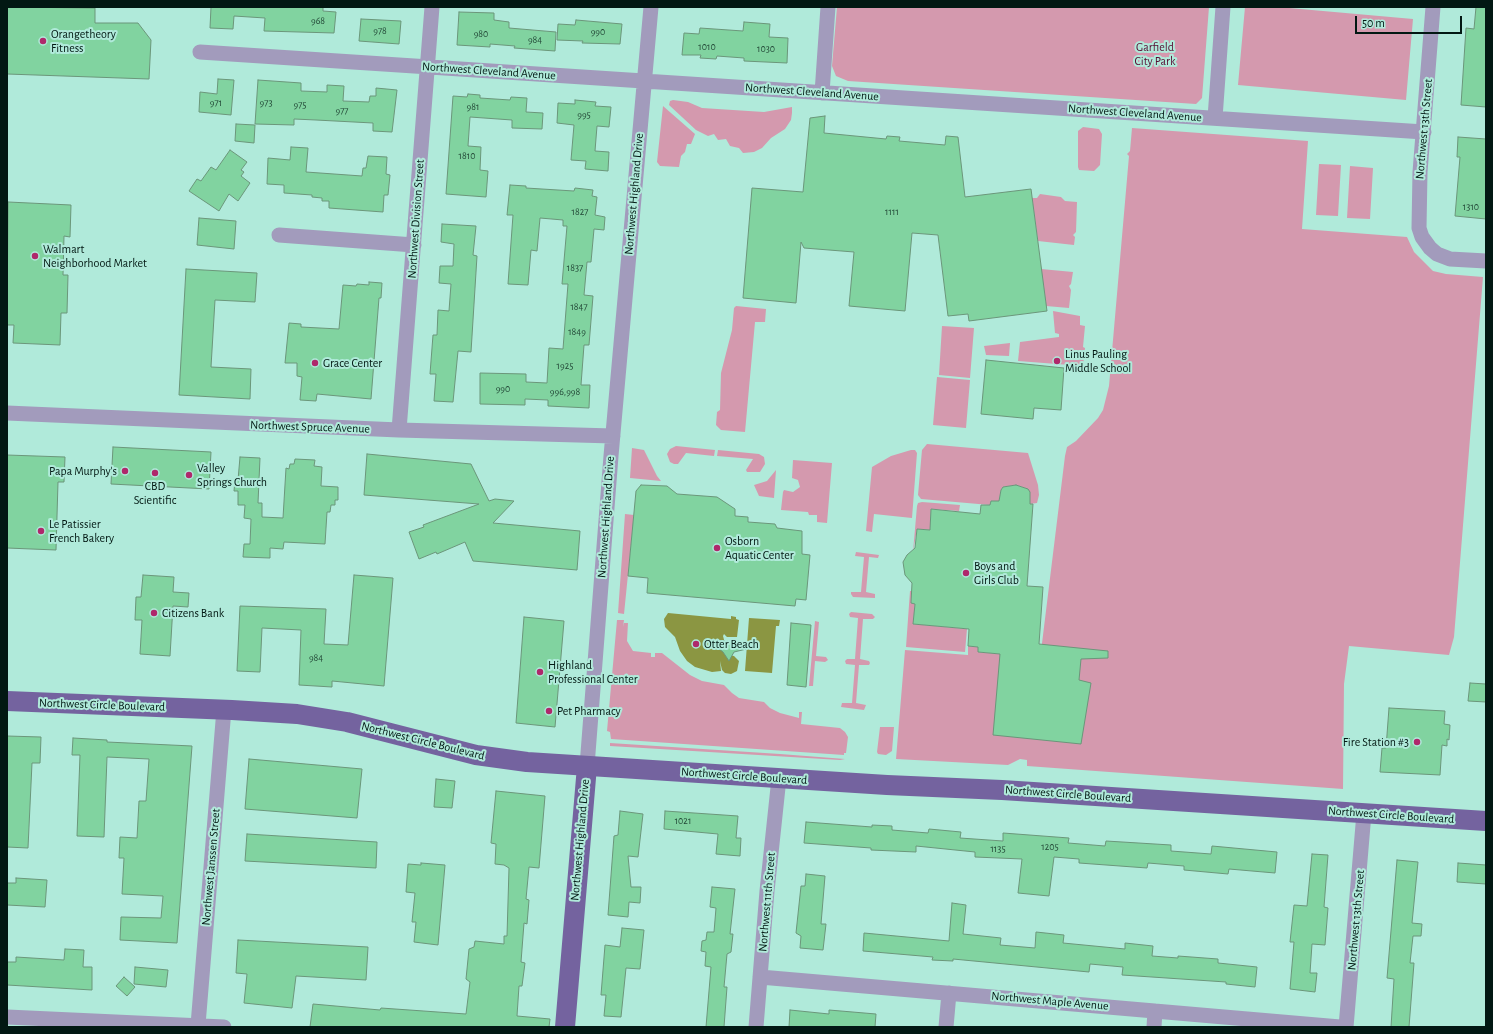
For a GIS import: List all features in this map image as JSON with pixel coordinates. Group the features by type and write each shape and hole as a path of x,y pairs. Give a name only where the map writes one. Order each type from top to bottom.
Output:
{"main road":[{"name":"Northwest Circle Boulevard","path":"7,701 263,711 332,719 476,755 527,762 1002,790 1486,821"},
{"name":"Northwest Highland Drive","path":"564,1027 587,766"}],"street":[{"name":"Northwest Division Street","path":"399,430 432,7"},
{"name":"Northwest Highland Drive","path":"587,766 612,436 650,7"},
{"path":"822,93 828,7"},
{"path":"1215,118 1223,7"},
{"name":"Northwest 13th Street","path":"1433,7 1418,220 1422,237 1430,248 1437,254 1450,258 1486,262"},
{"name":"Northwest Cleveland Avenue","path":"200,52 1424,132"},
{"path":"279,235 414,245"},
{"name":"Northwest Spruce Avenue","path":"7,413 399,430 612,436"},
{"name":"Northwest Janssen Street","path":"198,1025 224,709"},
{"name":"Northwest 11th Street","path":"756,1027 767,891 779,778"},
{"name":"Northwest 13th Street","path":"1346,1027 1364,813"},
{"name":"Northwest Maple Avenue","path":"760,976 1340,1027"},
{"path":"946,1027 949,993"},
{"path":"1154,1027 1156,1011"},
{"path":"7,1017 224,1027"}],"green space":[{"name":"Garfield City Park","path":"837,7 1209,7 1202,98 1196,104 848,81 836,76 832,66"},
{"path":"1245,7 1278,7 1413,19 1406,100 1238,85"},
{"path":"670,101 688,102 702,108 764,112 792,107 792,113 791,120 785,129 771,138 762,148 754,152 743,153 739,148 730,146 726,139 718,140 714,134 708,136 696,130 669,105"},
{"path":"663,106 695,134 691,144 687,144 685,152 681,156 679,167 660,166 657,162"},
{"path":"1083,127 1099,129 1102,134 1100,165 1094,171 1079,170 1078,167 1078,131"},
{"path":"1132,128 1308,141 1302,229 1407,237 1414,252 1433,271 1446,274 1483,277 1454,637 1449,655 1349,646 1344,684 1343,789 1027,766 1027,760 1020,759 1008,765 896,759 905,650 968,655 968,646 978,647 978,652 1038,657 1031,733 1067,447 1076,441 1098,418 1103,410 1109,386 1129,156 1127,154 1130,151"},
{"path":"1319,164 1341,165 1338,216 1316,215"},
{"path":"1350,166 1373,168 1370,219 1347,218"},
{"path":"1040,194 1061,197 1065,201 1077,202 1076,232 1073,235 1075,237 1074,245 1038,241 1032,198 1037,198"},
{"path":"1041,269 1073,272 1071,284 1069,286 1071,290 1069,308 1046,306"},
{"path":"736,306 766,309 765,322 755,322 745,432 721,430 716,425 717,412 720,410 721,373 732,330 734,308"},
{"path":"1053,311 1080,316 1080,325 1085,326 1083,366 1018,361 1020,342 1059,337 1059,334 1055,333"},
{"path":"942,326 974,328 970,378 939,375"},
{"path":"1010,343 1009,356 986,355 984,346"},
{"path":"937,377 970,380 966,428 933,425"},
{"path":"927,444 1028,453 1038,485 1039,495 1037,503 1030,504 1028,489 1016,485 1003,487 999,501 991,501 990,505 921,499 918,495 922,450"},
{"path":"676,446 715,450 714,456 686,453 678,464 674,464 670,462 667,454 670,449"},
{"path":"632,448 644,450 661,481 630,478"},
{"path":"718,450 759,454 764,457 765,464 760,472 747,472 746,470 753,459 717,456"},
{"path":"915,450 917,453 912,518 874,514 872,532 866,531 872,467 891,456"},
{"path":"793,460 832,463 827,523 817,522 817,515 809,515 808,512 781,510 784,490 793,492 800,487 798,480 792,478"},
{"path":"776,470 774,498 759,496 754,485 767,481"},
{"path":"918,503 960,505 959,511 931,509 930,530 917,529 913,552 917,506"},
{"path":"625,514 634,515 624,614 618,613"},
{"path":"856,552 879,555 878,558 869,557 866,592 875,594 875,598 853,597 851,594 851,592 861,592 864,557 855,556"},
{"path":"910,591 912,591 911,603 915,604 913,624 967,629 965,652 906,647"},
{"path":"851,612 872,614 875,617 873,619 863,619 860,659 869,661 870,663 869,665 859,665 856,703 866,705 864,710 841,707 842,703 852,703 855,665 846,664 845,661 847,659 855,659 858,618 850,617 849,614"},
{"path":"617,620 624,620 623,627 624,623 628,623 627,641 633,651 651,653 651,657 655,657 655,653 662,653 690,675 702,681 724,685 739,698 764,702 770,708 780,713 799,718 799,712 802,712 801,724 840,728 848,737 846,753 844,753 844,755 611,739 610,732 607,731"},
{"path":"815,621 819,622 816,656 826,657 828,660 825,662 815,661 813,686 809,686"},
{"path":"880,727 894,727 892,751 886,755 878,754 877,752"},
{"path":"610,743 845,759 840,760 610,746"}],"shaded area":[{"name":"Otter Beach","path":"668,613 731,619 731,616 736,617 736,619 739,620 737,637 727,637 724,634 723,636 728,655 734,656 739,661 737,671 731,674 725,673 722,670 720,661 721,671 712,672 695,667 687,661 680,651 675,637 665,627 664,619"},
{"path":"749,618 780,620 779,626 776,626 772,673 745,671"}],"building":[{"path":"7,7 95,8 95,23 138,23 151,40 149,79 7,74"},
{"path":"211,7 323,7 323,11 336,12 334,33 264,31 265,18 234,16 233,29 210,28"},
{"path":"1476,7 1486,7 1486,107 1461,105 1466,28 1474,29"},
{"path":"459,12 494,13 494,20 509,22 509,28 556,32 555,51 514,48 515,46 490,44 490,47 457,45"},
{"path":"361,19 401,21 399,44 359,41"},
{"path":"576,20 622,24 620,44 582,43 583,41 557,40 558,24 575,25"},
{"path":"744,22 770,24 769,37 788,38 787,63 744,61 744,58 717,56 716,59 700,58 701,55 682,55 684,33 699,34 700,28 743,31"},
{"path":"218,79 234,80 231,115 199,112 200,92 217,94"},
{"path":"258,80 301,83 301,91 327,92 327,85 344,86 343,101 369,102 370,96 376,96 376,88 397,90 392,132 373,131 373,123 294,119 294,125 255,124"},
{"path":"468,94 480,95 480,98 510,100 511,97 527,98 526,112 543,113 542,129 512,128 512,120 470,117 468,146 481,147 480,170 488,171 486,197 446,194 453,96 467,97"},
{"path":"575,100 596,102 595,106 611,107 609,127 597,126 595,151 609,152 608,171 585,169 586,161 571,160 574,125 557,123 558,103 575,104"},
{"path":"825,116 824,133 886,139 887,136 900,137 899,141 945,145 946,136 958,137 965,197 1031,189 1047,311 969,321 968,314 948,316 938,235 912,233 905,311 849,306 854,252 804,248 801,242 796,303 743,298 752,188 803,192 810,118"},
{"path":"236,124 255,125 254,143 235,141"},
{"path":"1458,137 1486,139 1486,219 1455,216 1460,157 1457,157"},
{"path":"291,147 308,148 306,172 362,176 363,168 366,168 368,156 387,157 386,174 390,175 388,195 384,195 383,212 329,208 329,201 322,201 322,198 312,197 312,195 284,193 284,185 267,184 268,158 290,160"},
{"path":"230,150 247,162 241,170 244,172 241,176 250,183 238,201 229,194 219,211 189,191 197,179 201,181 211,167 216,170"},
{"path":"510,185 526,186 526,188 574,191 575,188 593,190 592,196 597,197 595,215 605,217 604,230 594,229 591,262 587,262 584,295 593,296 589,345 584,345 581,385 590,385 589,408 548,406 548,400 525,399 525,405 480,404 480,373 526,374 526,382 547,383 549,348 563,349 568,284 562,284 567,226 563,226 563,220 540,218 537,251 531,250 528,285 508,284 513,215 507,215"},
{"name":"Walmart Neighborhood Market","path":"8,202 71,205 70,237 64,236 63,275 68,275 67,313 61,313 60,345 13,343 14,325 7,325"},
{"path":"199,218 236,221 234,249 197,245"},
{"path":"442,224 476,226 473,255 477,256 471,352 458,351 453,402 434,401 436,374 430,374 433,335 437,335 438,310 449,311 451,284 439,283 440,266 453,266 454,244 441,242"},
{"path":"186,269 257,273 255,302 215,300 211,367 251,369 250,399 179,395"},
{"path":"369,282 382,283 381,298 379,298 371,399 317,394 316,401 300,400 302,377 297,376 297,363 285,363 289,323 301,324 301,327 339,329 343,285 369,285"},
{"path":"986,360 1064,368 1061,410 1034,408 1033,419 981,414"},
{"path":"113,447 211,452 209,489 111,484"},
{"path":"367,454 471,464 489,501 495,499 514,501 493,523 580,531 577,570 473,561 465,542 437,554 436,552 419,559 409,532 424,527 423,525 479,504 364,495"},
{"path":"7,455 65,457 64,482 58,482 56,550 7,548"},
{"path":"240,457 260,458 258,503 262,503 262,517 283,518 286,468 289,469 290,464 294,464 295,459 315,460 314,466 322,467 321,486 338,487 338,500 335,500 335,505 331,505 330,512 327,512 325,544 284,542 283,549 270,548 270,558 243,557 244,544 250,544 251,519 244,518 245,505 238,505 238,491 234,491 235,480 238,480"},
{"name":"Osborn Aquatic Center","path":"641,485 667,486 677,494 717,497 735,509 735,516 748,517 748,522 775,524 777,528 802,531 802,554 810,555 806,600 796,599 795,606 647,593 648,578 628,576 636,491"},
{"name":"Boys and Girls Club","path":"1016,485 1028,489 1030,492 1030,504 1033,504 1027,586 1043,587 1039,644 1108,651 1108,658 1081,659 1079,680 1091,683 1081,744 993,735 1000,654 978,652 978,647 968,646 969,629 913,624 915,604 911,603 912,583 905,575 903,562 907,555 915,548 917,529 930,530 931,509 980,514 981,505 990,505 991,501 999,501 1003,487"},
{"name":"Citizens Bank","path":"143,575 174,577 173,592 189,593 188,607 173,606 170,656 140,654 142,620 135,620 136,597 141,597"},
{"path":"354,575 393,578 384,686 332,681 332,687 299,685 301,630 262,628 260,672 237,671 240,606 326,609 324,644 348,645"},
{"name":"Highland Professional Center","path":"524,617 564,621 555,727 516,723"},
{"path":"791,623 811,625 806,687 787,685"},
{"path":"706,639 759,644 759,646 734,652 729,661 723,652"},
{"path":"1470,683 1486,684 1486,702 1468,701"},
{"name":"Fire Station #3","path":"1389,708 1445,711 1444,724 1450,725 1449,740 1447,739 1447,746 1442,745 1440,775 1380,772 1382,748 1386,748"},
{"path":"7,736 41,737 40,763 32,763 28,848 7,847"},
{"path":"73,738 107,740 107,742 192,746 177,943 120,940 121,917 161,918 163,896 122,894 124,858 119,858 120,837 137,838 139,801 146,801 149,759 107,757 104,837 77,836 80,755 72,755"},
{"path":"249,759 362,769 357,818 245,809"},
{"path":"436,779 455,781 452,808 434,807"},
{"path":"496,791 545,796 539,868 529,867 526,899 529,900 527,924 524,923 521,962 525,963 522,986 519,986 517,1016 550,1019 549,1027 310,1027 313,1004 380,1010 381,1008 466,1014 470,982 466,979 469,949 474,947 475,941 504,944 504,936 507,936 509,868 504,865 495,864 496,844 491,843"},
{"path":"620,811 643,814 638,857 628,856 631,887 641,887 640,903 629,902 628,917 608,915 614,836 618,835"},
{"path":"665,811 738,816 736,838 741,838 740,856 716,854 718,834 664,829"},
{"path":"806,822 872,827 872,825 892,826 892,830 928,833 929,829 961,832 960,838 1003,841 1003,833 1069,838 1068,843 1105,846 1106,841 1171,845 1171,851 1211,854 1212,846 1277,852 1275,873 1229,869 1228,874 1184,870 1184,866 1148,863 1147,868 1079,863 1079,859 1054,857 1049,896 1018,893 1022,859 975,857 975,852 916,846 916,852 871,850 871,848 804,843"},
{"path":"247,834 377,842 376,868 245,861"},
{"path":"1312,854 1328,855 1324,907 1328,908 1325,945 1312,944 1310,973 1317,973 1315,992 1290,989 1294,942 1290,942 1294,905 1307,906"},
{"path":"1397,860 1418,862 1412,923 1422,924 1421,936 1413,936 1410,963 1414,963 1409,1027 1391,1027 1394,979 1387,978"},
{"path":"421,863 445,865 438,945 414,942 416,922 412,922 415,893 406,892 408,864 421,865"},
{"path":"1458,863 1486,865 1486,884 1457,882"},
{"path":"806,874 825,876 821,924 826,924 823,950 800,948 801,936 796,933 801,886 805,886"},
{"path":"16,878 47,880 45,907 7,905 7,883 16,883"},
{"path":"712,887 735,889 730,934 733,934 731,952 727,954 724,987 727,987 724,1027 706,1027 711,967 705,966 706,952 701,951 702,941 706,940 707,932 714,932 716,908 710,907"},
{"path":"952,903 966,905 963,934 1001,938 1000,945 1035,948 1036,932 1064,935 1063,943 1125,949 1125,943 1153,946 1152,956 1218,959 1218,963 1257,967 1255,987 1226,984 1226,982 1122,975 1123,967 1090,964 1089,972 953,959 953,961 932,960 933,957 863,951 864,933 949,941"},
{"path":"622,928 644,930 640,969 626,968 621,1017 604,1016 606,995 601,995 605,945 620,947"},
{"path":"238,940 368,947 366,980 296,976 292,1008 244,1003 247,974 236,973"},
{"path":"65,949 84,950 83,967 92,967 92,990 7,985 7,962 16,962 16,957 64,960"},
{"path":"135,967 168,970 166,987 134,984"},
{"path":"124,977 135,987 127,996 116,986"},
{"path":"790,1010 829,1014 829,1010 876,1014 875,1027 789,1027"}],"place":[{"name":"Orangetheory Fitness","path":"43,41"},
{"name":"Walmart Neighborhood Market","path":"35,256"},
{"name":"Linus Pauling Middle School","path":"1057,361"},
{"name":"Grace Center","path":"315,363"},
{"name":"Papa Murphy's","path":"125,471"},
{"name":"CBD Scientific","path":"155,473"},
{"name":"Valley Springs Church","path":"189,475"},
{"name":"Le Patissier French Bakery","path":"41,531"},
{"name":"Osborn Aquatic Center","path":"717,548"},
{"name":"Boys and Girls Club","path":"966,573"},
{"name":"Citizens Bank","path":"154,613"},
{"name":"Otter Beach","path":"696,644"},
{"name":"Highland Professional Center","path":"540,672"},
{"name":"Pet Pharmacy","path":"549,711"},
{"name":"Fire Station #3","path":"1417,742"}]}
